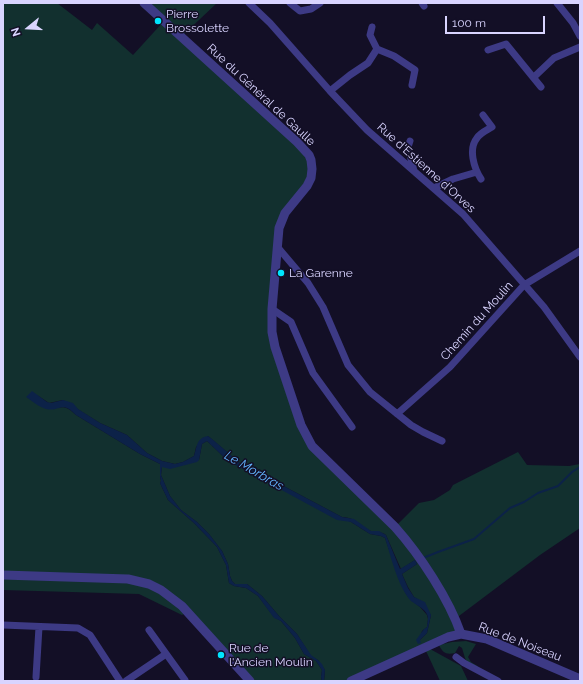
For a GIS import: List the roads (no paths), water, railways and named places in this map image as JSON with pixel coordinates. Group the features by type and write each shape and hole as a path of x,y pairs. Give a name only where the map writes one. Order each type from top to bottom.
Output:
{"street":[{"name":"Rue du Général de Gaulle","path":"144,3 307,152 311,160 311,178 307,186 285,213 279,228 272,309 272,332 275,347 306,436 312,446 395,527 407,541 449,607 461,634"},
{"name":"Rue d'Estienne d'Orves","path":"249,3 270,23 330,91 367,130 463,214 544,307 580,357"},
{"path":"290,3 300,11 312,9 320,3"},
{"path":"557,3 573,23 580,36"},
{"path":"372,27 370,35 377,49 394,56 415,70 412,85"},
{"path":"488,50 506,44 541,87"},
{"path":"534,77 554,58 580,47"},
{"path":"330,91 368,63 377,49"},
{"path":"481,179 477,172 473,144 478,136 492,127 483,115"},
{"path":"410,142 408,147 414,171"},
{"path":"434,188 453,179 477,172"},
{"path":"277,248 308,283 323,307 348,365 370,392 397,414 423,432 442,441"},
{"name":"Chemin du Moulin","path":"397,414 450,367 524,285 580,251"},
{"path":"272,309 290,322 313,374 352,428"},
{"path":"3,575 128,579 149,584 172,597 182,606 248,681"},
{"path":"3,625 78,628 90,635 120,681"},
{"path":"36,677 38,627"},
{"path":"149,630 185,680"},
{"name":"Rue de Noiseau","path":"351,681 448,637 461,634 487,639 580,679"},
{"path":"126,681 166,654"},
{"path":"456,657 464,664 498,681"},
{"path":"137,674 142,681"}],"water":[{"name":"Le Morbras","path":"32,391 47,402 51,403 63,400 73,403 78,409 100,423 127,435 147,453 162,461 175,464 183,462 194,456 199,441 208,436 240,463 342,517 354,519 371,531 379,531 386,535 400,569 415,560 417,564 402,574 414,597 425,602 431,615 427,633 420,640 421,643 418,644 416,640 427,627 427,615 423,609 409,599 405,593 395,570 385,538 370,534 351,522 337,520 228,461 207,441 202,444 199,460 197,462 170,469 162,467 161,475 170,496 181,510 197,522 209,534 222,551 228,564 232,581 235,584 247,584 262,596 297,634 311,655 322,664 325,670 324,681 322,681 322,670 316,661 304,654 295,638 281,621 274,618 258,596 246,588 234,586 229,583 226,565 217,547 195,524 168,500 160,483 160,464 140,454 67,408 64,407 51,410 38,405 26,397"}],"waterway":[{"path":"423,558 474,539 510,508 524,502 538,493 558,486 572,472 580,467"}],"place":[{"name":"Pierre Brossolette","path":"158,21"},
{"name":"La Garenne","path":"281,273"},
{"name":"Rue de l'Ancien Moulin","path":"221,655"}]}
